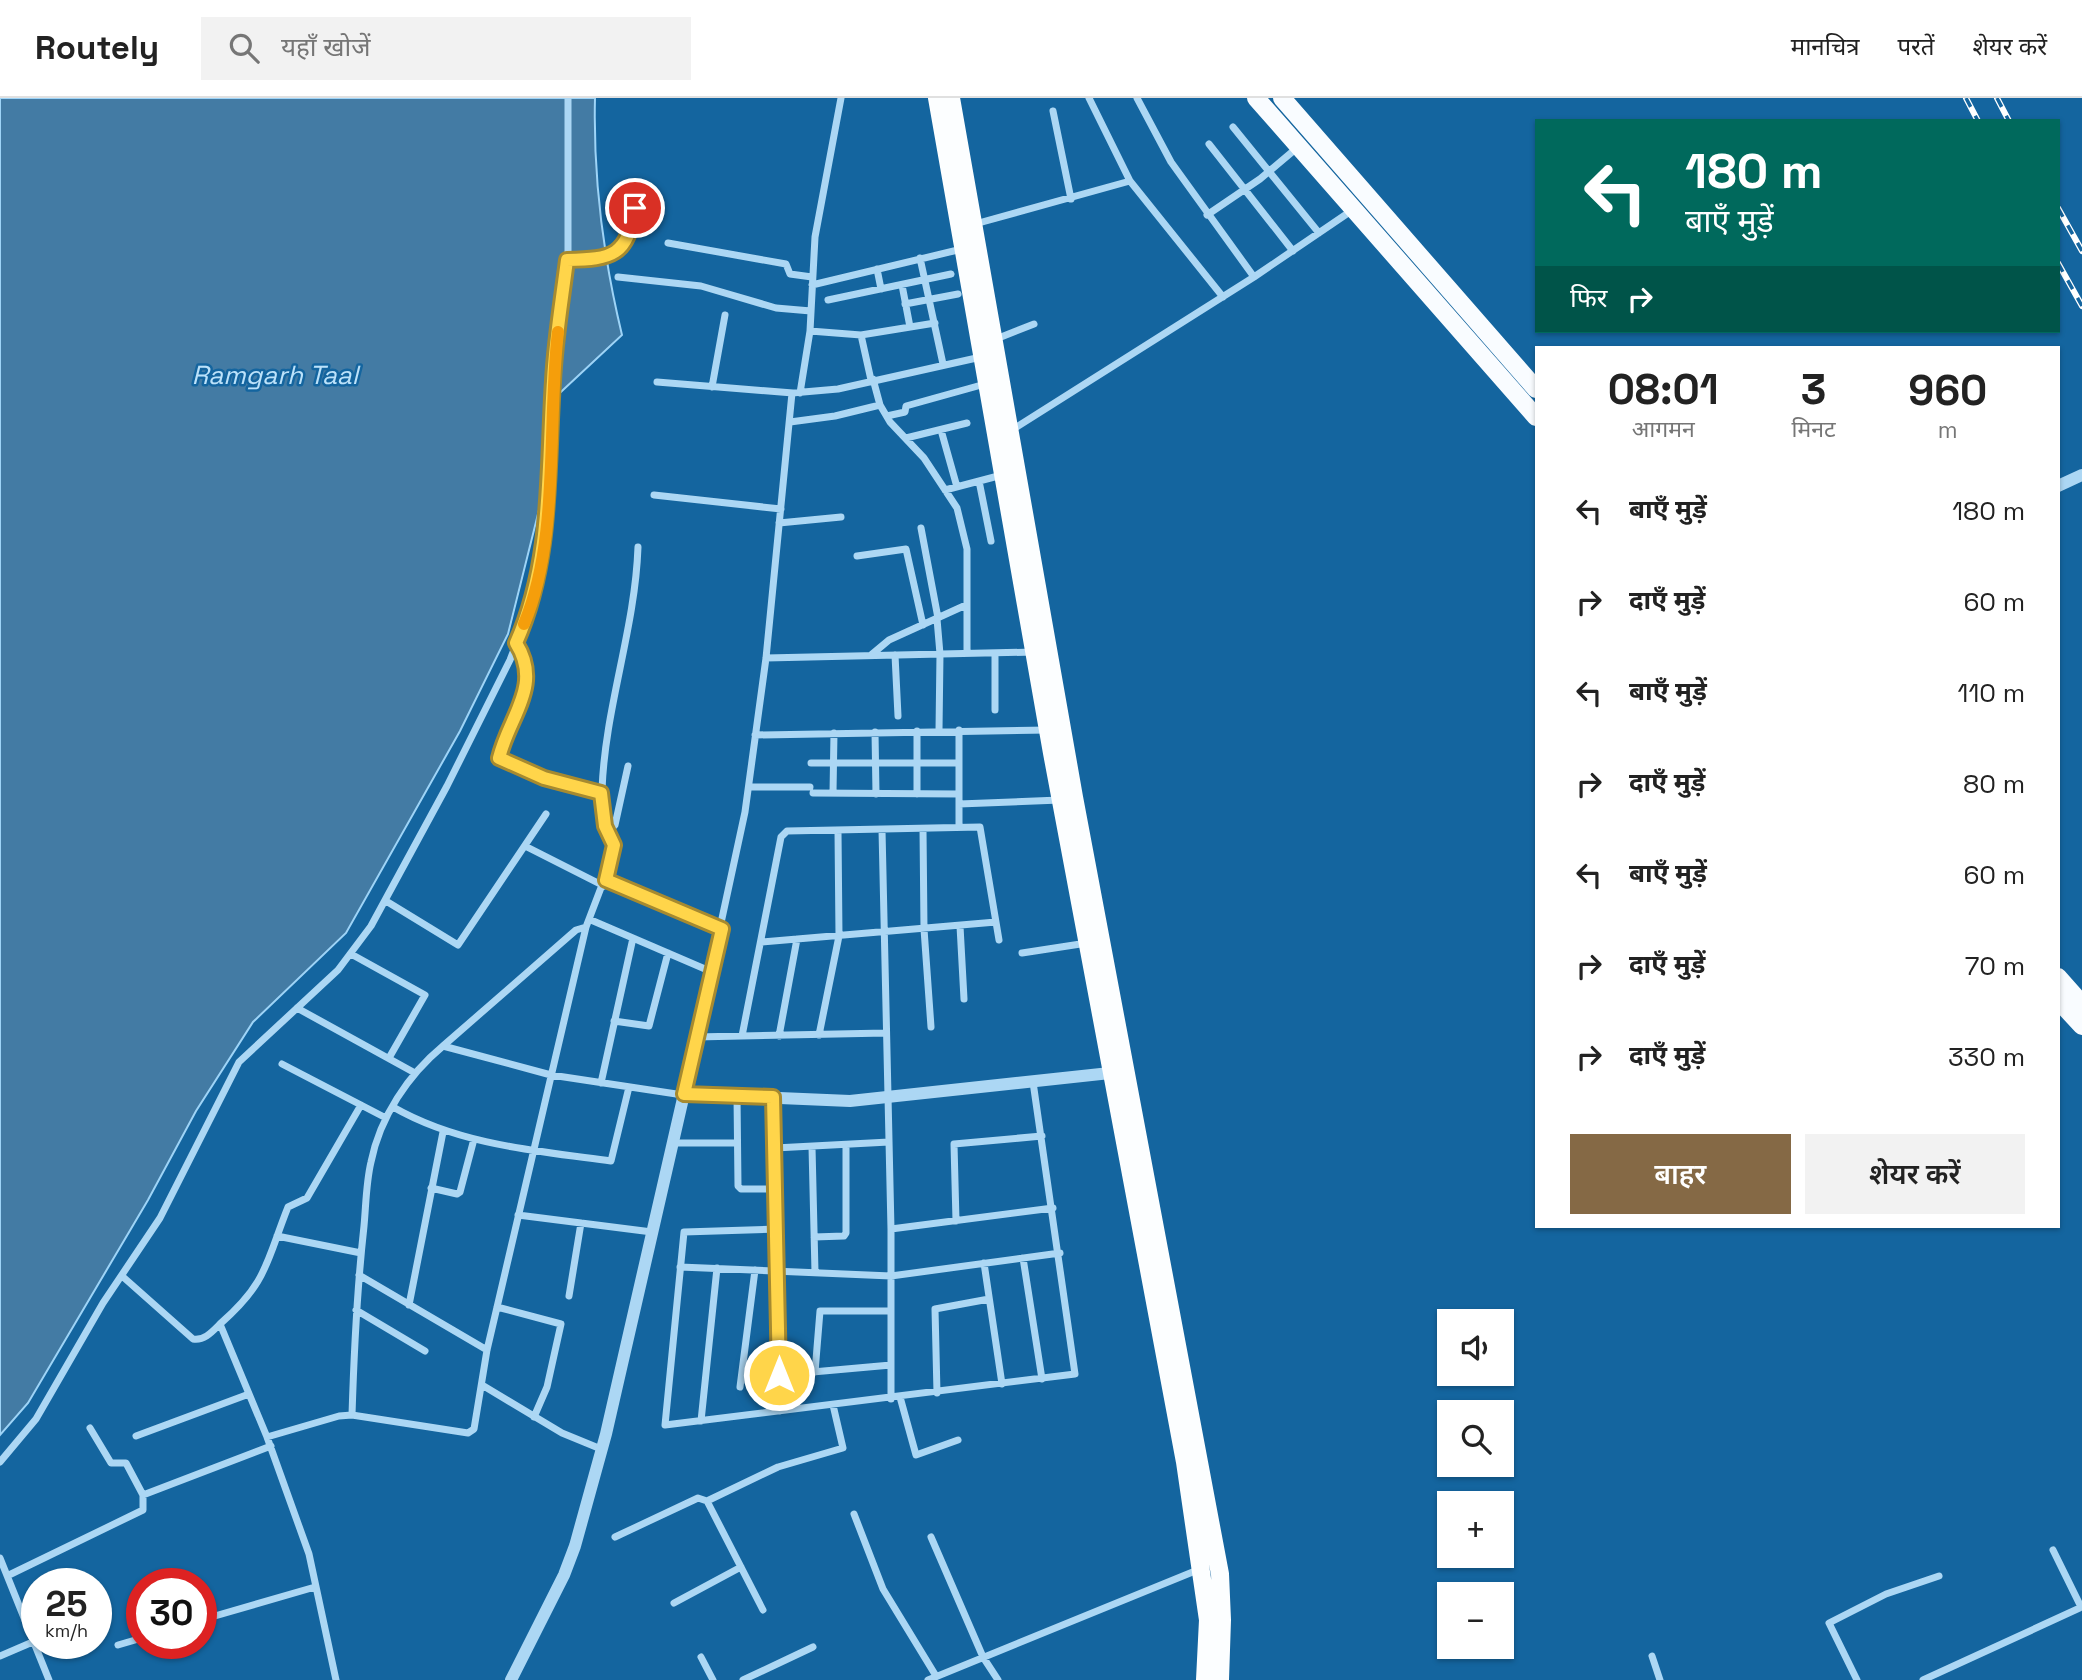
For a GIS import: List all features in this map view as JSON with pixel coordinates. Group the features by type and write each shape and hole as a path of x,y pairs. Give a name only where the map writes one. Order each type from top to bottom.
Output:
{"highway":[{"path":"937,98 965,227 994,340 1004,432 1220,1574 1220,1680"},
{"path":"951,98 965,227 963,249 988,383 1004,432 1004,474 1060,800 1185,1462 1208,1620 1205,1680"}],"main road":[{"path":"1256,98 1535,416"},
{"path":"1282,98 1535,388"},
{"path":"2060,979 2082,1004"},
{"path":"2060,1002 2082,1026"}],"street":[{"path":"0,1462 36,1419 103,1303 160,1219 239,1062 351,954 387,899 485,713 516,643 531,606 543,550 553,381 567,260 568,98"},
{"path":"511,1680 564,1575 601,1449 722,929 749,787 766,658 790,422 810,331 814,237 841,98"},
{"path":"1088,98 1130,181 1223,297"},
{"path":"1137,98 1171,162 1254,277"},
{"path":"1053,111 1071,199"},
{"path":"1233,127 1320,233"},
{"path":"1209,144 1293,251"},
{"path":"1207,215 1269,172 1298,147"},
{"path":"965,227 1130,181"},
{"path":"1004,432 1223,297 1370,198"},
{"path":"567,260 599,259 619,250 629,236 635,208"},
{"path":"668,243 786,264 790,274 812,281 963,249"},
{"path":"920,258 943,364"},
{"path":"877,269 881,289"},
{"path":"828,300 951,274"},
{"path":"618,277 701,286 776,308 811,312"},
{"path":"902,285 910,327"},
{"path":"905,304 958,294"},
{"path":"712,387 725,315"},
{"path":"810,331 861,335 934,323"},
{"path":"994,340 1034,324"},
{"path":"861,335 880,405 920,453 955,503 967,549 968,653"},
{"path":"657,383 796,393 838,389 872,379 983,357"},
{"path":"887,416 905,412 906,406 988,383"},
{"path":"790,422 835,416 880,405"},
{"path":"906,438 967,423"},
{"path":"941,430 957,487"},
{"path":"945,490 1004,474"},
{"path":"2060,485 2082,475"},
{"path":"979,481 991,541"},
{"path":"654,495 781,509"},
{"path":"779,523 841,517"},
{"path":"920,528 937,619 940,654 939,730"},
{"path":"267,1437 339,1416 352,1415 470,1432 482,1385 486,1350 589,923 615,852 607,833 601,793 615,681 633,611 638,547"},
{"path":"857,556 906,549 923,625"},
{"path":"870,655 889,640 966,605"},
{"path":"516,643 527,662 527,676 518,711 499,758 544,778 601,793"},
{"path":"766,658 1036,652"},
{"path":"995,653 995,710"},
{"path":"895,655 898,716"},
{"path":"959,730 959,827"},
{"path":"755,735 1048,730"},
{"path":"917,731 917,794"},
{"path":"875,732 876,794"},
{"path":"833,793 834,733"},
{"path":"811,763 959,763"},
{"path":"607,833 615,825 628,766"},
{"path":"749,787 833,793 959,794"},
{"path":"959,804 1060,800"},
{"path":"387,899 458,945 546,814"},
{"path":"742,1036 782,835 787,831 978,826 981,830 999,940"},
{"path":"923,829 924,929 931,1027"},
{"path":"882,830 891,1229 891,1365 895,1398 916,1455 958,1440"},
{"path":"820,1035 839,936 838,831"},
{"path":"525,846 605,883 722,929"},
{"path":"761,942 996,922"},
{"path":"352,1415 356,1310 371,1161 386,1118 415,1073 576,930 589,923 633,938 712,972"},
{"path":"960,926 964,999"},
{"path":"601,1083 633,938"},
{"path":"779,1035 797,939"},
{"path":"1022,953 1087,943"},
{"path":"614,1021 649,1026 668,953"},
{"path":"351,954 425,995 388,1058"},
{"path":"297,1008 415,1073"},
{"path":"696,1037 886,1033"},
{"path":"443,1046 551,1075 629,1087 683,1094 850,1101 1110,1073"},
{"path":"282,1064 386,1118"},
{"path":"778,1229 684,1230 663,1422 665,1425 1073,1374 1077,1370 1033,1082"},
{"path":"393,1107 443,1132 534,1151 611,1161 629,1087"},
{"path":"737,1095 739,1188 777,1189"},
{"path":"773,1097 779,1270 779,1411"},
{"path":"122,1276 193,1339 200,1340 220,1324 260,1282 288,1207 307,1198 361,1105"},
{"path":"409,1305 443,1132"},
{"path":"956,1221 954,1144 1042,1136"},
{"path":"431,1188 457,1194 460,1192 474,1139"},
{"path":"775,1148 889,1142"},
{"path":"672,1143 737,1143"},
{"path":"814,1237 844,1236 846,1233 846,1145"},
{"path":"812,1147 815,1272"},
{"path":"891,1229 1053,1208"},
{"path":"518,1215 652,1232"},
{"path":"569,1296 581,1223"},
{"path":"277,1236 361,1253"},
{"path":"680,1267 891,1276 1060,1253"},
{"path":"1023,1258 1042,1379"},
{"path":"984,1263 1002,1384"},
{"path":"701,1421 717,1268"},
{"path":"740,1387 755,1270"},
{"path":"359,1275 486,1350"},
{"path":"937,1393 935,1309 989,1299"},
{"path":"497,1307 561,1324 547,1387 534,1418"},
{"path":"356,1310 425,1351"},
{"path":"815,1372 820,1311 891,1311"},
{"path":"220,1324 271,1446 309,1554 336,1680"},
{"path":"779,1375 891,1365"},
{"path":"482,1385 534,1418 601,1449"},
{"path":"136,1436 249,1394"},
{"path":"615,1536 698,1498 707,1501 778,1467 843,1448 833,1405"},
{"path":"9,1575 143,1510 143,1495 125,1462 111,1463 90,1428"},
{"path":"143,1495 271,1446"},
{"path":"707,1501 763,1611"},
{"path":"854,1514 883,1589 932,1678 1201,1569"},
{"path":"931,1537 983,1657 998,1680"},
{"path":"1923,1680 2082,1607 2053,1550"},
{"path":"0,1558 21,1605"},
{"path":"674,1603 741,1567"},
{"path":"1857,1680 1829,1623 1886,1594 1939,1576"},
{"path":"217,1615 315,1587"},
{"path":"118,1645 126,1643"},
{"path":"0,1656 21,1646"},
{"path":"743,1680 813,1647"},
{"path":"1652,1656 1660,1680"},
{"path":"701,1657 713,1680"},
{"path":"42,1659 49,1680"}],"water":[{"name":"Ramgarh Taal","path":"0,98 595,98 601,218 609,276 622,335 548,404 546,482 508,634 460,731 346,933 253,1022 196,1111 148,1200 28,1403 0,1435"}],"railway":[{"path":"1966,98 1977,119"},
{"path":"1997,98 2008,119"},
{"path":"2060,212 2082,251"},
{"path":"2060,267 2082,306"}],"slow traffic":[{"path":"524,624 536,588 543,550 558,332"}],"route":[{"path":"635,208 629,236 619,250 599,259 567,260 553,381 543,550 531,606 516,643 527,662 527,676 518,711 499,758 502,762 544,778 601,793 605,826 615,852 606,880 722,929 684,1094 773,1097 778,1229 779,1375"}]}
